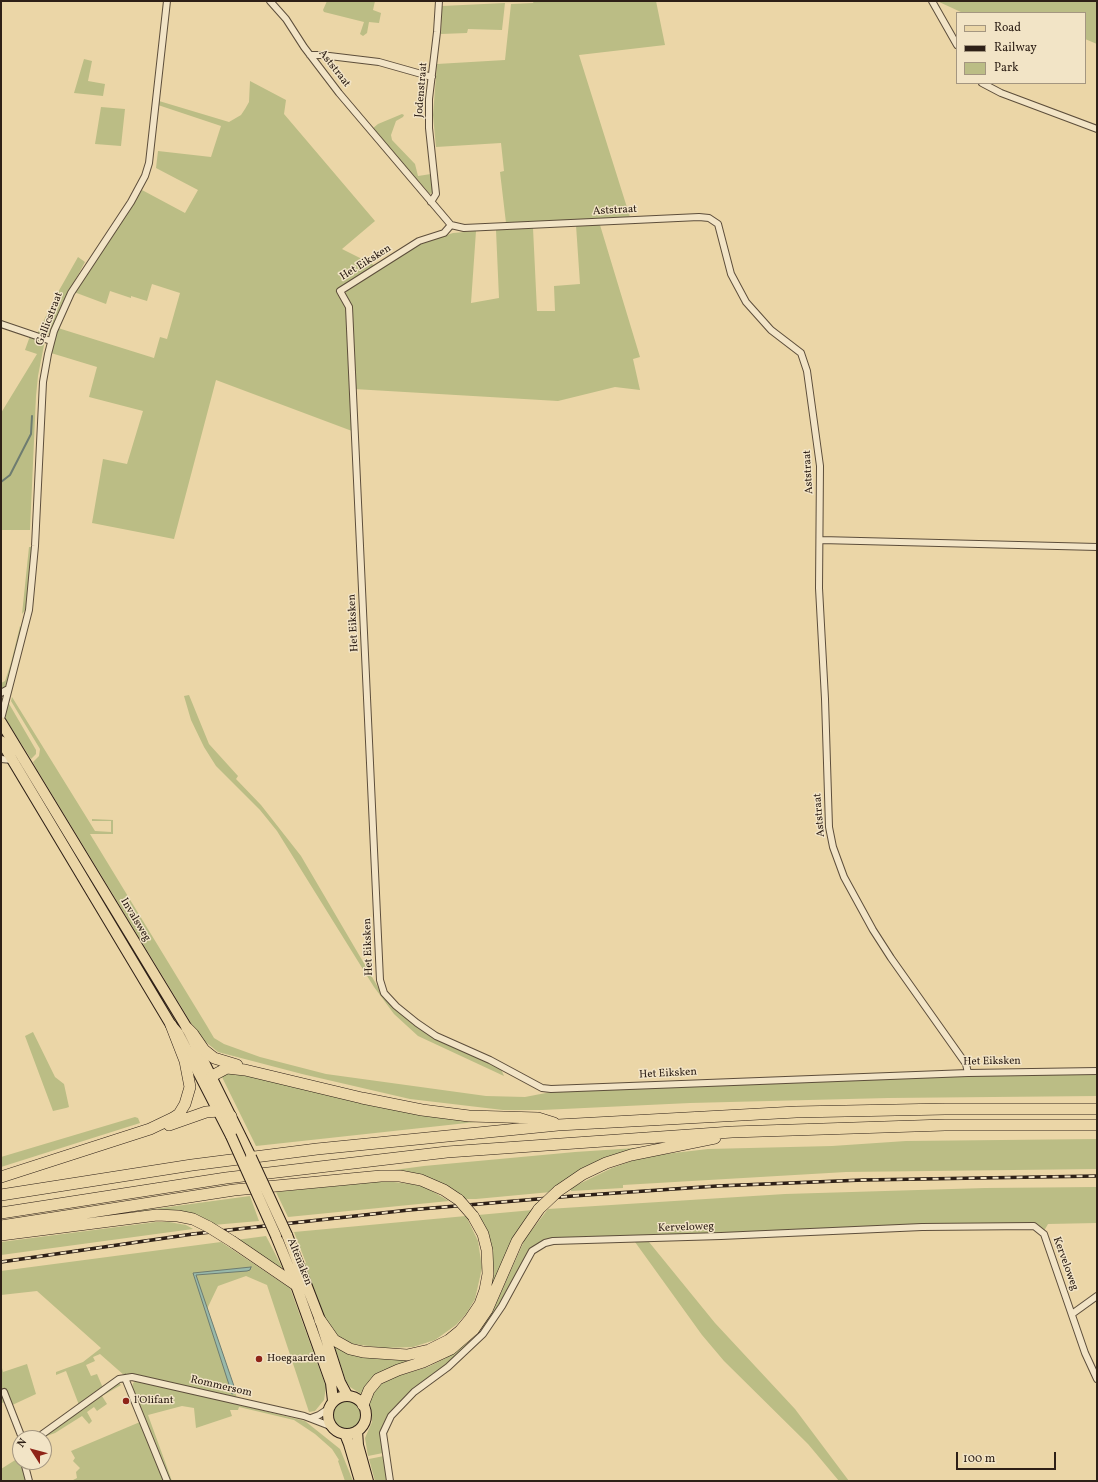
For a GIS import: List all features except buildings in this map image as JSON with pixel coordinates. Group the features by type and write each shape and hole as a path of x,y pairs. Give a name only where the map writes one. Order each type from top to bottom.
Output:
{"highway":[{"path":"150,1129 178,1114 188,1098 190,1087 188,1074 171,1025"},
{"path":"187,1028 204,1050 214,1058 244,1070"},
{"path":"209,1081 227,1068 244,1070 362,1098 422,1110 469,1116 538,1118 558,1125"},
{"path":"1,1195 132,1174 317,1149 558,1125 796,1112 945,1108 1097,1109"},
{"path":"1,1177 206,1112 219,1111 232,1116"},
{"path":"1,1213 125,1193 335,1164 454,1152 732,1132 945,1126 1097,1125"},
{"path":"363,1405 369,1390 378,1379 398,1370 423,1362 451,1349 474,1329 487,1310 517,1241 539,1209 558,1191 583,1174 612,1161 631,1155 705,1141 732,1132"},
{"path":"1,1226 234,1190 381,1176 400,1176 421,1180 444,1190 459,1200 473,1216 483,1234 487,1250 488,1274 485,1290 480,1304 470,1319 460,1331 449,1340 429,1350 407,1355 363,1352 350,1349 334,1340 320,1320"},
{"path":"1,1235 157,1215 178,1216 194,1219 209,1227 296,1285"}],"main road":[{"name":"Invalsweg","path":"1,721 187,1028 209,1081 219,1111 236,1136"},
{"name":"Invalsweg","path":"1,741 171,1025 178,1033 232,1116 236,1136"},
{"name":"Altenaken","path":"236,1136 287,1235 320,1320 340,1382 347,1395"},
{"name":"Altenaken","path":"236,1136 296,1285 332,1383 331,1405"},
{"path":"347,1395 356,1398 363,1405 366,1417 363,1426 357,1431 345,1434 338,1432 330,1426 327,1418 331,1405 347,1395"},
{"path":"357,1431 358,1445 368,1481"},
{"path":"345,1434 350,1444 360,1481"}],"street":[{"name":"Gallicstraat","path":"1,721 8,689 25,630 30,598 35,546 43,382 51,341 63,309 74,287 131,202 145,176 149,163 167,1"},
{"name":"Aststraat","path":"270,1 286,19 310,55 369,130 451,225 464,228 699,217 709,218 718,224 731,274 746,302 771,330 796,348 804,360 807,371 820,466 821,540 819,588 825,699 828,827 833,847 844,877 873,930 966,1064 968,1073"},
{"name":"Jodenstraat","path":"431,202 436,194 429,128 429,99 439,1"},
{"path":"932,1 956,43"},
{"path":"310,55 379,62 432,77"},
{"path":"984,84 1000,93 1097,129"},
{"name":"Het Eiksken","path":"451,225 444,233 419,241 340,291 349,307 380,980 384,993 396,1006 436,1036 490,1060 542,1088 551,1090 968,1073 1097,1071"},
{"path":"1,324 51,341"},
{"path":"821,540 1097,546"},
{"path":"1,693 8,689"},
{"path":"1,759 12,760"},
{"name":"Kerveloweg","path":"390,1481 383,1432 385,1425 391,1416 414,1392 448,1367 483,1334 502,1306 532,1251 545,1243 922,1227 1029,1225 1041,1230 1044,1234 1085,1353 1097,1379"},
{"path":"1072,1314 1097,1296"},
{"name":"Rommersom","path":"126,1378 138,1377 311,1418 330,1426"},
{"path":"48,1430 120,1380 126,1378 167,1481"},
{"path":"4,1392 19,1430"},
{"path":"311,1418 319,1416 331,1405"},
{"path":"26,1470 29,1481"}],"green space":[{"path":"327,1 375,1 373,10 381,13 379,23 369,22 367,33 363,36 360,34 364,22 324,12 323,10"},
{"path":"534,1 656,1 665,45 579,55 630,217 506,223 500,172 504,171 501,143 436,147 433,115 437,64 505,60 511,4 533,3"},
{"path":"937,1 1097,1 1097,44 1086,39 1086,12 961,12"},
{"path":"505,3 502,30 468,29 467,33 441,34 442,6"},
{"path":"84,59 92,61 88,81 105,84 103,96 74,93"},
{"path":"250,81 286,100 284,114 375,221 342,249 376,266 337,290 346,307 347,315 352,431 216,380 174,539 92,523 103,459 127,464 143,411 89,397 97,367 51,353 58,328 154,358 160,337 167,339 180,293 152,284 147,301 131,296 131,298 110,291 106,304 74,292 142,190 185,213 198,190 156,168 158,151 211,157 221,126 158,105 159,101 229,122 241,115 249,102"},
{"path":"101,107 125,109 121,146 95,144"},
{"path":"402,114 404,115 403,117 396,121 391,135 392,140 415,164 418,176 431,174 433,192 430,194 372,129 378,124"},
{"path":"576,225 600,225 640,357 633,359 640,390 615,387 558,401 354,389 345,296 347,289 419,244 453,233 476,231 471,303 499,298 496,230 533,228 537,311 555,311 554,286 580,284"},
{"path":"78,257 85,262 60,308 49,334 45,336 37,334 57,294"},
{"path":"30,336 45,340 36,396 30,530 1,530 1,413 37,354 25,350"},
{"path":"29,547 32,547 26,609 22,614"},
{"path":"20,626 23,629 11,673 6,686 1,690 1,683 5,681 11,663"},
{"path":"189,695 209,744 238,776 236,779 261,805 301,856 382,994 431,1036 501,1069 504,1076 418,1036 394,1014 374,987 277,831 260,810 216,766 204,747 191,720 184,696"},
{"path":"12,697 95,831 111,832 111,821 92,821 92,819 113,820 113,834 90,834 214,1038 224,1044 260,1057 326,1074 486,1096 525,1097 551,1092 966,1074 1097,1073 1097,1096 888,1098 690,1103 542,1110 503,1110 410,1099 302,1074 218,1052 202,1039 193,1026 36,768 33,762 39,756 40,749 11,701"},
{"path":"8,702 36,750 36,754 31,759 5,718 4,715"},
{"path":"33,1032 55,1077 64,1084 69,1107 53,1111 25,1036"},
{"path":"230,1071 476,1122 256,1146 221,1075"},
{"path":"135,1117 138,1118 140,1123 1,1167 1,1157"},
{"path":"1097,1139 1097,1169 846,1172 623,1185 623,1188 571,1191 571,1188 612,1168 643,1157 708,1149 832,1146 906,1141"},
{"path":"651,1147 551,1192 476,1199 464,1199 448,1186 422,1175 379,1172 424,1166 575,1152"},
{"path":"385,1181 425,1187 449,1201 288,1217 276,1192"},
{"path":"1097,1187 1097,1223 1048,1224 1044,1231 1032,1224 986,1223 541,1242 483,1332 387,1417 383,1424 381,1434 383,1453 368,1456 365,1438 372,1422 372,1413 369,1400 376,1386 388,1379 428,1367 446,1358 470,1341 480,1331 493,1310 525,1239 548,1209 785,1194 985,1188"},
{"path":"250,1196 259,1221 213,1225 164,1211 139,1211"},
{"path":"533,1210 491,1294 449,1346 391,1369 363,1395 350,1387 346,1381 333,1342 339,1347 435,1351 488,1292 478,1215"},
{"path":"466,1216 478,1241 482,1268 475,1299 466,1314 456,1325 435,1340 413,1347 384,1348 353,1344 339,1339 328,1327 304,1264 306,1263 294,1232"},
{"path":"156,1222 169,1222 186,1225 193,1229 1,1255 1,1242"},
{"path":"266,1236 285,1273 236,1240"},
{"path":"221,1242 290,1288 326,1387 324,1400 315,1411 309,1412 267,1285 246,1276 218,1286 207,1309 237,1398 135,1375 125,1376 100,1354 93,1357 95,1361 86,1365 91,1376 97,1374 103,1388 79,1405 66,1371 56,1375 56,1372 83,1362 101,1348 37,1291 1,1295 1,1271"},
{"path":"635,1242 649,1242 715,1323 795,1409 849,1481 839,1481 808,1444 724,1361 702,1335"},
{"path":"1,1364 3,1372 27,1364 36,1394 8,1407 7,1402 1,1403"},
{"path":"138,1380 305,1421 340,1449 353,1481 345,1481 338,1461 339,1460 332,1449 315,1434 294,1420 239,1407 238,1410 230,1410 232,1416 196,1428 194,1408 182,1406 148,1415 172,1481 169,1481 132,1388 133,1383"},
{"path":"119,1383 121,1385 102,1396 107,1404 97,1411 94,1407 87,1412 92,1421 89,1424 82,1416 52,1434 52,1430"},
{"path":"346,1400 352,1401 360,1409 360,1421 352,1429 346,1430 340,1429 332,1421 331,1415 332,1409 340,1401"},
{"path":"140,1422 164,1481 71,1481 77,1478 76,1472 80,1468 73,1461 75,1458 71,1451"},
{"path":"384,1456 388,1481 375,1481 369,1459"},
{"path":"12,1462 12,1470 23,1470 26,1481 1,1481 1,1469"}],"shaded area":[{"path":"251,1267 250,1270 247,1271 196,1275 236,1392 232,1394 193,1273"}],"waterway":[{"path":"1,482 10,475 31,434 32,416"}],"railway":[{"path":"1,1262 193,1234 409,1210 573,1196 717,1186 863,1180 1097,1176"}],"place":[{"name":"Hoegaarden","path":"259,1359"},
{"name":"l'Olifant","path":"126,1401"}]}
